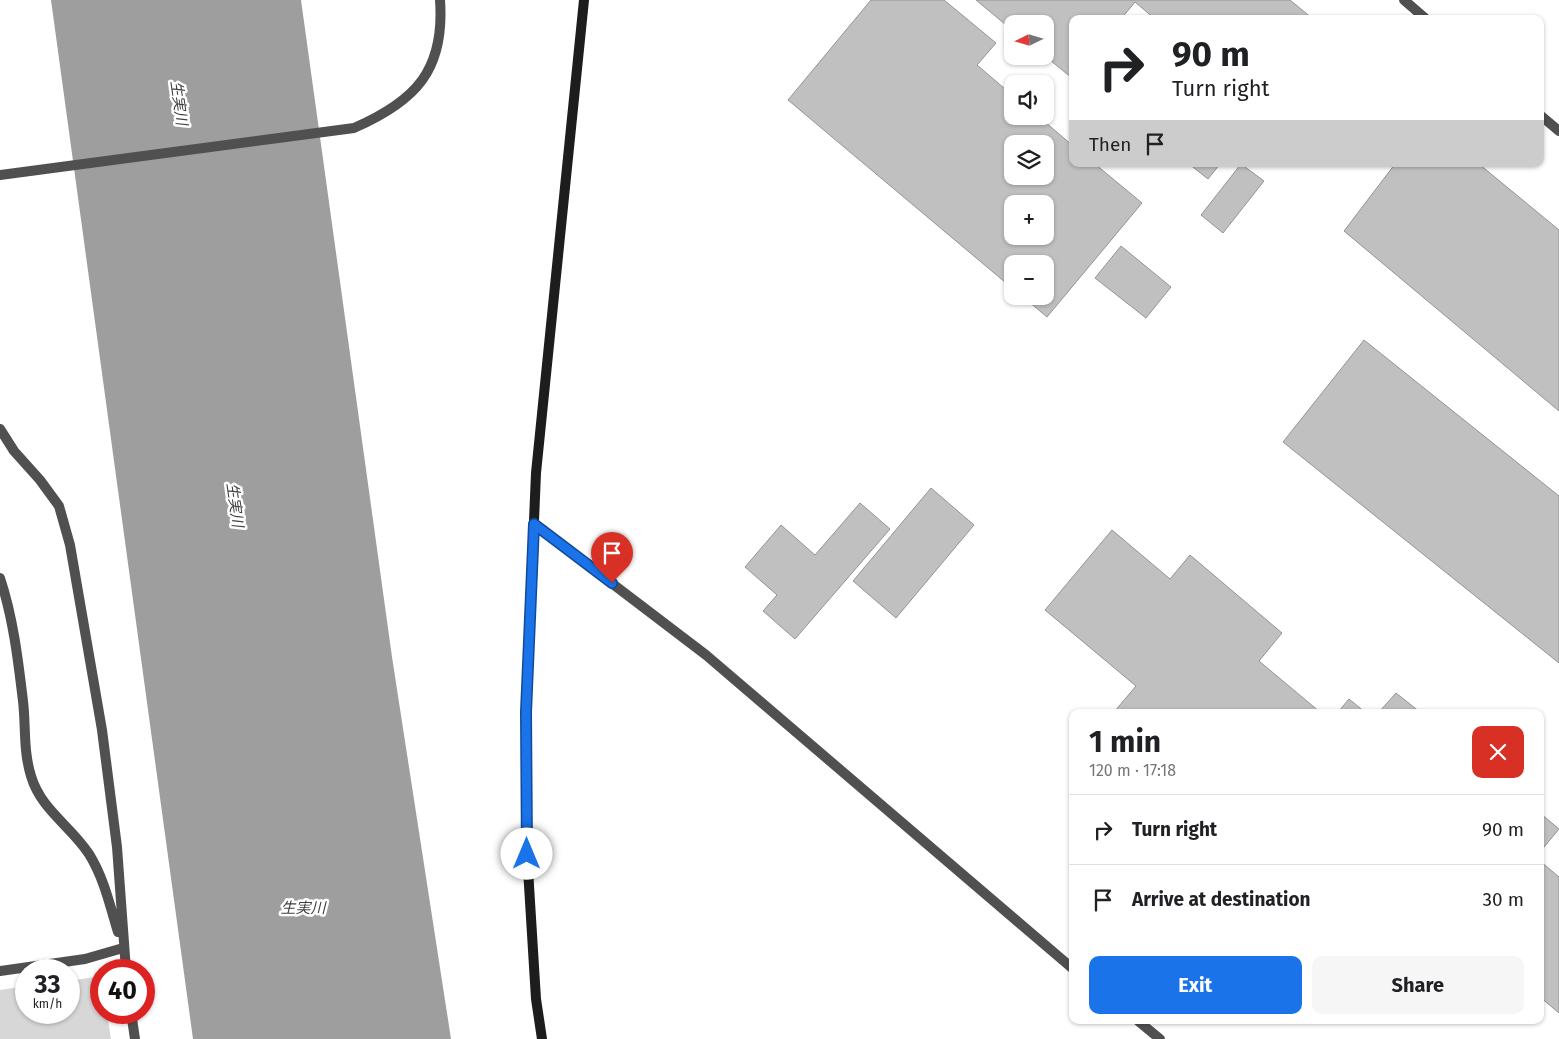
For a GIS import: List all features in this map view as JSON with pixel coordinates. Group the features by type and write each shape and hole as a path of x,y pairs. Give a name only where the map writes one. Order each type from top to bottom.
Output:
{"street":[{"path":"0,175 354,128 384,115 411,94 433,64 442,23 440,0"},
{"path":"542,1039 536,999 527,854 526,712 537,463 584,0"},
{"path":"1404,0 1421,15"},
{"path":"1544,118 1559,131"},
{"path":"0,429 58,506 70,546 102,730 117,846 124,959"},
{"path":"534,524 706,655 1069,965"},
{"path":"0,578 8,603 23,703 24,745 31,778 45,805 88,853 102,880 123,948"},
{"path":"0,971 85,959 123,948"},
{"path":"133,1024 135,1039"},
{"path":"1141,1024 1160,1039"}],"shaded area":[{"path":"90,978 90,1024 109,1024 111,1039 0,1039 0,990 15,988 15,1024 80,1024 80,979"}],"water":[{"name":"生実川","path":"51,0 301,0 392,657 451,1039 193,1039"}],"building":[{"path":"871,0 944,0 996,43 977,65 1004,88 1004,125 1049,125 1069,142 1069,167 1099,167 1142,203 1047,317 1033,305 1054,305 1054,255 1004,255 1004,281 788,100"},
{"path":"976,0 1290,0 1308,15 1150,15 1135,2 1124,15 1069,15 1069,76 1054,63 1054,15 1004,15 1004,23"},
{"path":"1193,167 1218,167 1208,179"},
{"path":"1239,167 1245,167 1264,181 1223,233 1201,215"},
{"path":"1393,167 1483,167 1559,230 1559,411 1344,231"},
{"path":"1121,246 1171,287 1146,318 1095,278"},
{"path":"1364,340 1559,496 1559,663 1283,442"},
{"path":"931,488 974,525 896,618 853,581"},
{"path":"860,503 890,529 795,639 763,611 777,595 745,567 781,525 815,555"},
{"path":"1112,530 1170,579 1190,555 1282,633 1259,661 1316,709 1117,709 1136,686 1045,610"},
{"path":"1396,693 1416,709 1382,709"},
{"path":"1349,699 1361,709 1341,709"},
{"path":"1544,816 1559,829 1544,847"},
{"path":"1544,864 1559,877 1559,1013 1544,1000"}],"route":[{"path":"527,854 526,712 534,524 612,583"}]}
